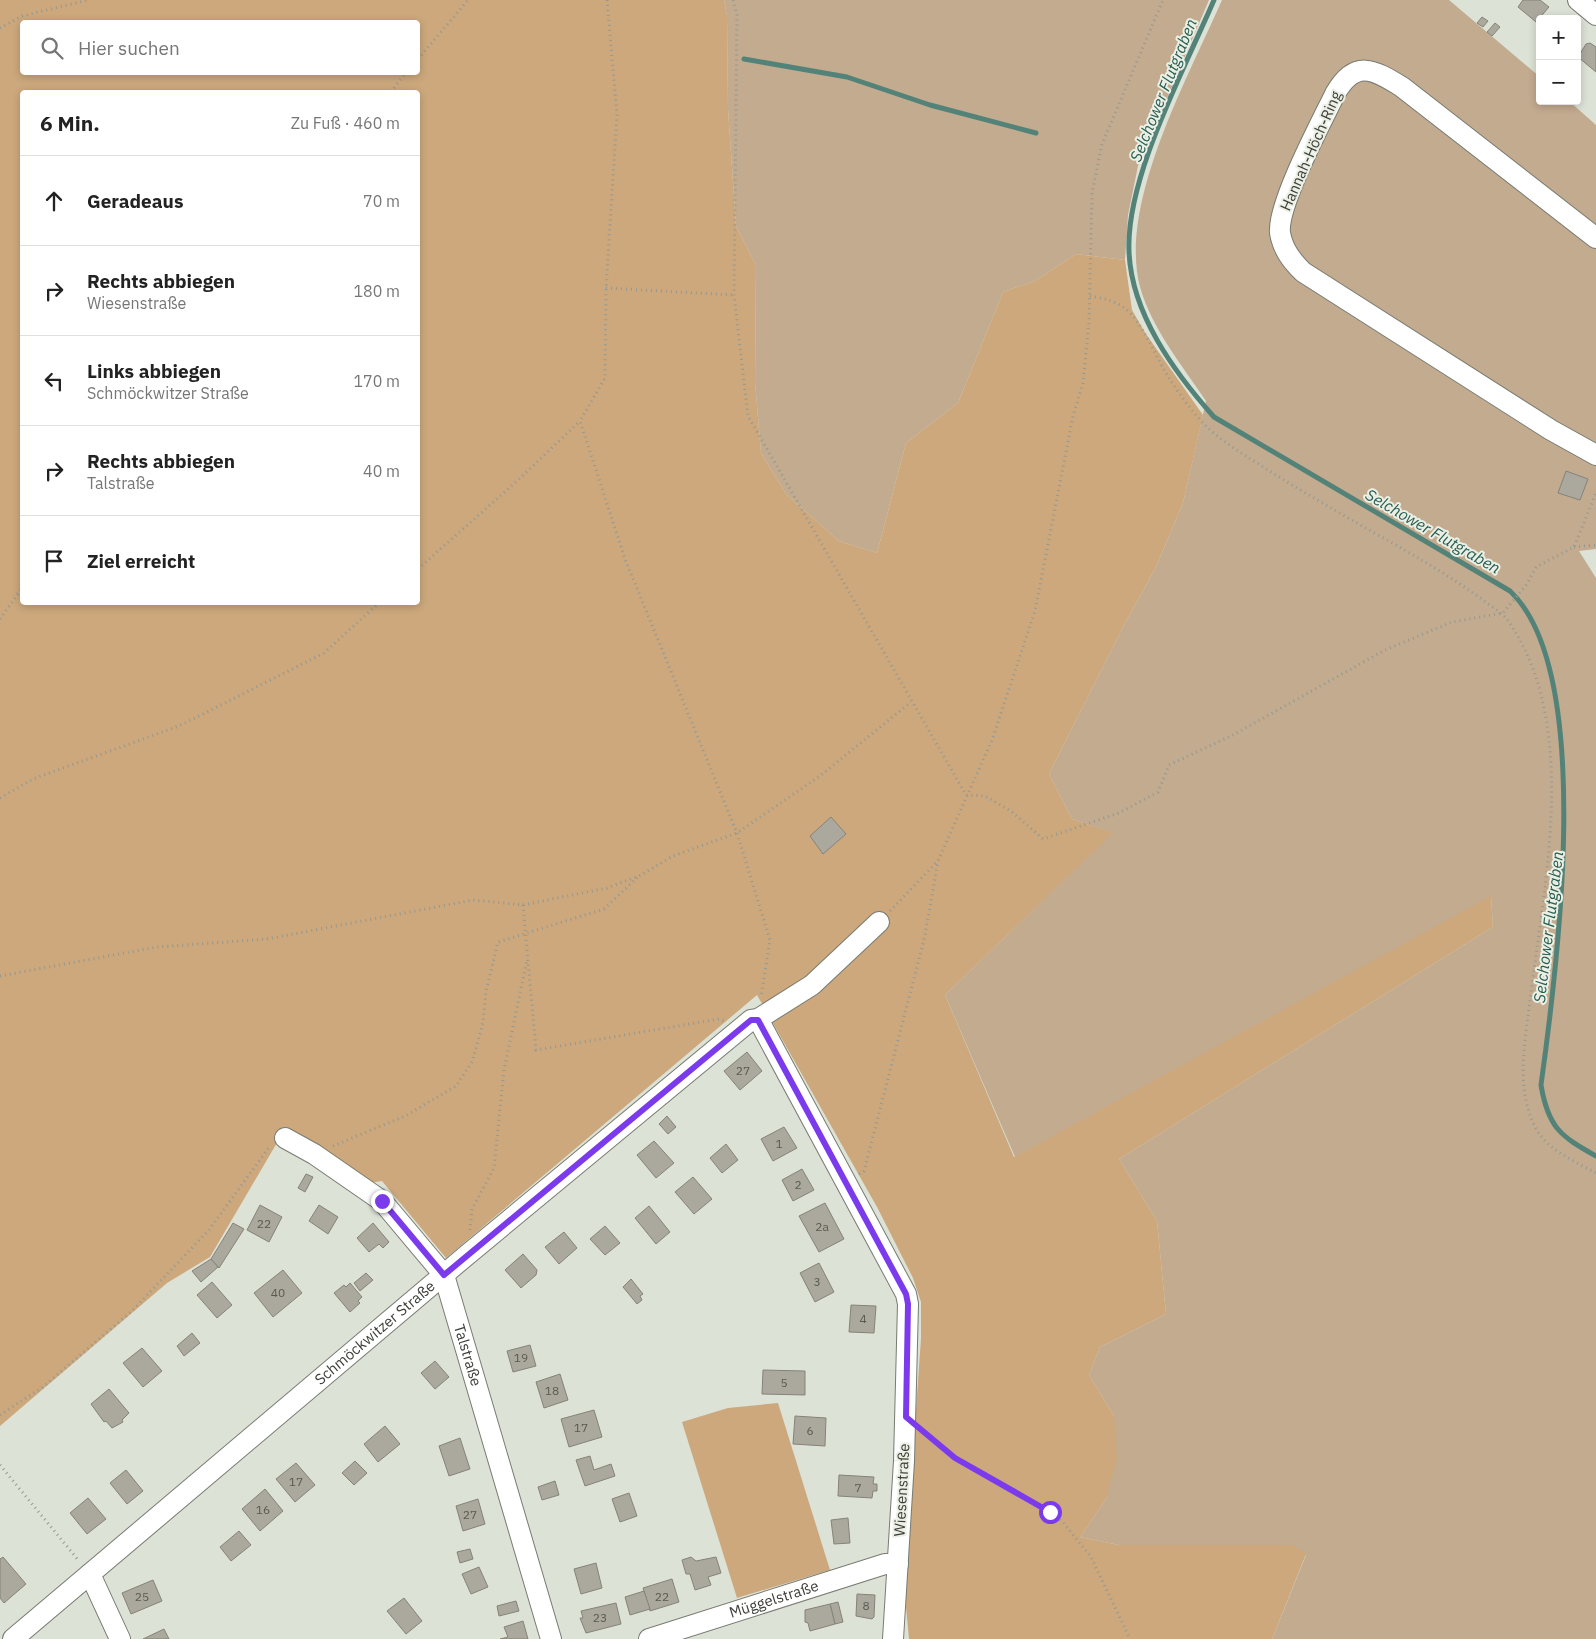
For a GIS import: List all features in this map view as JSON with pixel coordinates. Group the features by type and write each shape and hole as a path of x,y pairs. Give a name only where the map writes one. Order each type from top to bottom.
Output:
{"street":[{"path":"1578,0 1596,15"},
{"name":"Hannah-Höch-Ring","path":"1596,238 1402,87 1383,75 1369,70 1350,74 1334,94 1283,210 1280,232 1285,250 1303,272 1551,430 1596,455"},
{"name":"Schmöckwitzer Straße","path":"13,1639 467,1255 750,1023 812,985 879,922"},
{"name":"Wiesenstraße","path":"750,1023 846,1181 906,1294 908,1304 906,1417 893,1639"},
{"name":"Talstraße","path":"285,1138 314,1154 382,1201 444,1275 551,1639"},
{"name":"Müggelstraße","path":"649,1639 885,1564 898,1564"},
{"path":"90,1574 120,1639"}],"path":[{"path":"0,28 22,16 88,0"},
{"path":"420,58 468,0"},
{"path":"420,567 517,481 580,421 605,378 606,288 617,115 607,0"},
{"path":"733,0 737,14 734,296 748,416 966,796"},
{"path":"846,1181 864,1171 924,940 938,861 992,740 1035,611 1073,416 1082,383 1090,296 1092,193 1102,144 1163,0"},
{"path":"392,90 404,75"},
{"path":"606,288 734,296"},
{"path":"1090,296 1109,299 1130,313 1146,336 1170,379 1194,412 1223,440 1320,501 1448,574 1501,613 1507,619 1529,655 1541,694 1553,783 1551,827 1526,1036 1524,1074 1526,1102 1535,1127 1552,1148 1596,1173"},
{"path":"523,904 536,1050 719,1019 750,1023 770,940 737,834 625,559 580,421"},
{"path":"1574,547 1596,493"},
{"path":"966,796 985,796 1012,810 1043,839 1119,813 1158,792 1169,765 1233,735 1385,650 1452,622 1501,613 1527,584 1536,567 1574,547 1596,544"},
{"path":"0,619 20,591"},
{"path":"0,798 33,779 179,726 324,653 377,605"},
{"path":"0,976 157,946 267,939 473,900 523,904 607,888 641,875 673,856 737,834 820,776 911,702"},
{"path":"879,922 938,861"},
{"path":"314,1154 405,1116 456,1086 472,1062 475,1054 483,1023 486,991 498,942 604,909 641,875"},
{"path":"467,1255 472,1209 494,1168 504,1070 528,957"},
{"path":"0,1415 43,1387 133,1310 209,1230 267,1148 278,1138 285,1138"},
{"path":"906,1417 955,1458 1062,1521 1091,1557 1130,1639"},
{"path":"0,1465 90,1574"}],"shaded area":[{"path":"0,0 724,0 727,16 728,109 736,226 756,265 755,382 761,453 786,494 839,541 877,553 906,443 958,403 1003,292 1035,281 1076,254 1125,260 1132,310 1146,334 1203,415 1183,503 1155,569 1123,627 1049,774 1072,819 1113,833 945,995 1014,1157 1491,896 1493,927 1119,1159 1157,1221 1166,1314 1100,1347 1089,1375 1114,1416 1117,1458 1106,1499 1080,1537 1119,1545 1293,1545 1306,1554 1272,1639 909,1639 904,1585 921,1338 921,1302 913,1278 877,1207 757,995 446,1258 382,1181 350,1186 278,1141 210,1257 167,1283 0,1426"},
{"path":"724,0 1209,0 1138,166 1128,215 1125,260 1076,254 1035,281 1003,292 958,403 906,443 877,553 839,541 786,494 761,453 755,382 756,265 736,226 728,109 727,16"},
{"path":"1222,0 1449,0 1536,74 1536,105 1574,105 1596,125 1596,549 1579,551 1596,578 1596,1639 1272,1639 1306,1555 1119,1545 1080,1537 1106,1499 1114,1416 1089,1375 1100,1347 1166,1314 1157,1221 1119,1159 1493,927 1491,897 1015,1157 945,995 1112,833 1072,819 1049,774 1123,627 1155,569 1183,503 1206,401 1168,346 1152,317 1140,287 1136,254 1139,217 1148,179 1160,140"},
{"path":"778,1403 830,1570 737,1598 682,1422 728,1408"}],"building":[{"path":"1523,0 1540,0 1549,7 1542,15 1536,15 1536,22 1518,7"},
{"path":"1482,17 1488,21 1483,27 1477,23"},
{"path":"1495,23 1500,27 1492,36 1487,32"},
{"path":"1590,43 1596,47 1596,72 1581,60 1581,52 1586,44"},
{"path":"1566,471 1588,479 1580,500 1558,493"},
{"path":"831,817 846,834 823,854 810,836"},
{"path":"747,1052 762,1071 740,1090 724,1071"},
{"path":"667,1116 676,1127 668,1134 659,1124"},
{"path":"784,1127 797,1148 773,1161 761,1139"},
{"path":"654,1141 674,1163 656,1178 637,1155"},
{"path":"726,1144 738,1160 722,1173 710,1158"},
{"path":"802,1169 814,1190 793,1201 782,1180"},
{"path":"306,1174 313,1177 305,1192 298,1188"},
{"path":"693,1177 712,1199 694,1214 675,1192"},
{"path":"825,1203 844,1239 819,1252 799,1216"},
{"path":"260,1205 282,1217 269,1242 247,1230"},
{"path":"319,1205 338,1217 328,1234 309,1221"},
{"path":"649,1206 670,1232 656,1244 635,1218"},
{"path":"233,1223 244,1229 219,1268 211,1259"},
{"path":"373,1223 389,1242 383,1248 379,1244 369,1252 357,1238"},
{"path":"605,1226 620,1243 605,1255 590,1239"},
{"path":"564,1232 577,1248 559,1264 545,1247"},
{"path":"523,1254 537,1270 536,1275 521,1288 505,1270"},
{"path":"211,1259 218,1267 201,1282 192,1271"},
{"path":"819,1263 834,1292 815,1302 800,1273"},
{"path":"283,1270 302,1293 273,1317 254,1293"},
{"path":"366,1273 373,1280 360,1291 354,1283"},
{"path":"631,1279 643,1294 640,1296 642,1300 637,1304 623,1287"},
{"path":"212,1282 232,1305 217,1318 197,1295"},
{"path":"350,1283 362,1297 358,1301 360,1303 350,1312 334,1293"},
{"path":"851,1305 876,1306 874,1333 849,1332"},
{"path":"192,1333 200,1343 184,1356 177,1346"},
{"path":"530,1345 536,1366 513,1372 507,1351"},
{"path":"142,1348 162,1371 143,1387 123,1363"},
{"path":"435,1361 449,1377 435,1389 421,1373"},
{"path":"763,1370 805,1371 805,1395 762,1394"},
{"path":"560,1374 568,1400 544,1408 536,1382"},
{"path":"109,1389 129,1413 122,1420 123,1422 112,1428 106,1421 104,1422 91,1404"},
{"path":"594,1410 602,1437 569,1447 561,1419"},
{"path":"795,1416 826,1418 825,1446 793,1444"},
{"path":"385,1426 400,1444 378,1462 364,1444"},
{"path":"460,1438 470,1469 449,1476 439,1446"},
{"path":"590,1456 594,1470 611,1464 615,1476 585,1486 576,1460"},
{"path":"355,1461 367,1473 354,1485 342,1473"},
{"path":"296,1463 315,1485 295,1502 276,1479"},
{"path":"126,1470 143,1491 127,1504 110,1483"},
{"path":"839,1475 874,1477 873,1484 877,1484 877,1491 873,1491 872,1498 838,1496"},
{"path":"555,1481 559,1495 542,1500 538,1487"},
{"path":"265,1489 283,1511 260,1531 242,1509"},
{"path":"629,1493 637,1516 620,1522 612,1499"},
{"path":"88,1498 106,1519 87,1534 70,1513"},
{"path":"478,1499 485,1524 463,1531 456,1506"},
{"path":"848,1518 850,1543 834,1544 831,1520"},
{"path":"239,1531 251,1545 231,1561 220,1547"},
{"path":"470,1549 473,1559 460,1563 457,1552"},
{"path":"3,1557 26,1584 4,1603 0,1598 0,1559"},
{"path":"691,1557 696,1561 716,1557 721,1573 708,1577 711,1585 695,1590 690,1574 686,1574 682,1560"},
{"path":"596,1563 602,1588 581,1594 574,1569"},
{"path":"479,1567 488,1587 471,1594 462,1574"},
{"path":"672,1579 679,1602 650,1611 643,1588"},
{"path":"153,1580 162,1601 131,1614 122,1593"},
{"path":"644,1591 650,1609 630,1615 625,1597"},
{"path":"857,1594 875,1595 874,1617 872,1619 856,1616"},
{"path":"404,1598 422,1621 406,1634 387,1611"},
{"path":"516,1601 519,1611 499,1616 497,1606"},
{"path":"838,1602 843,1622 835,1624 830,1604"},
{"path":"616,1603 621,1624 586,1633 580,1618 583,1618 581,1611"},
{"path":"830,1604 835,1624 810,1631 808,1623 805,1622 805,1610"},
{"path":"523,1621 528,1639 500,1639 508,1637 504,1627"},
{"path":"164,1629 169,1639 143,1639"}],"waterway":[{"name":"Selchower Flutgraben","path":"1214,0 1160,123 1137,190 1131,222 1129,251 1138,297 1146,319 1170,361 1214,417 1510,591 1537,631 1553,686 1562,753 1564,825 1561,900 1555,971 1541,1085 1547,1111 1558,1129 1573,1142 1596,1156"},
{"path":"744,59 847,77 930,105 1036,133"}],"route":[{"path":"382,1201 444,1275 751,1020 758,1020 902,1283 908,1304 906,1417 955,1458 1050,1512"}]}
